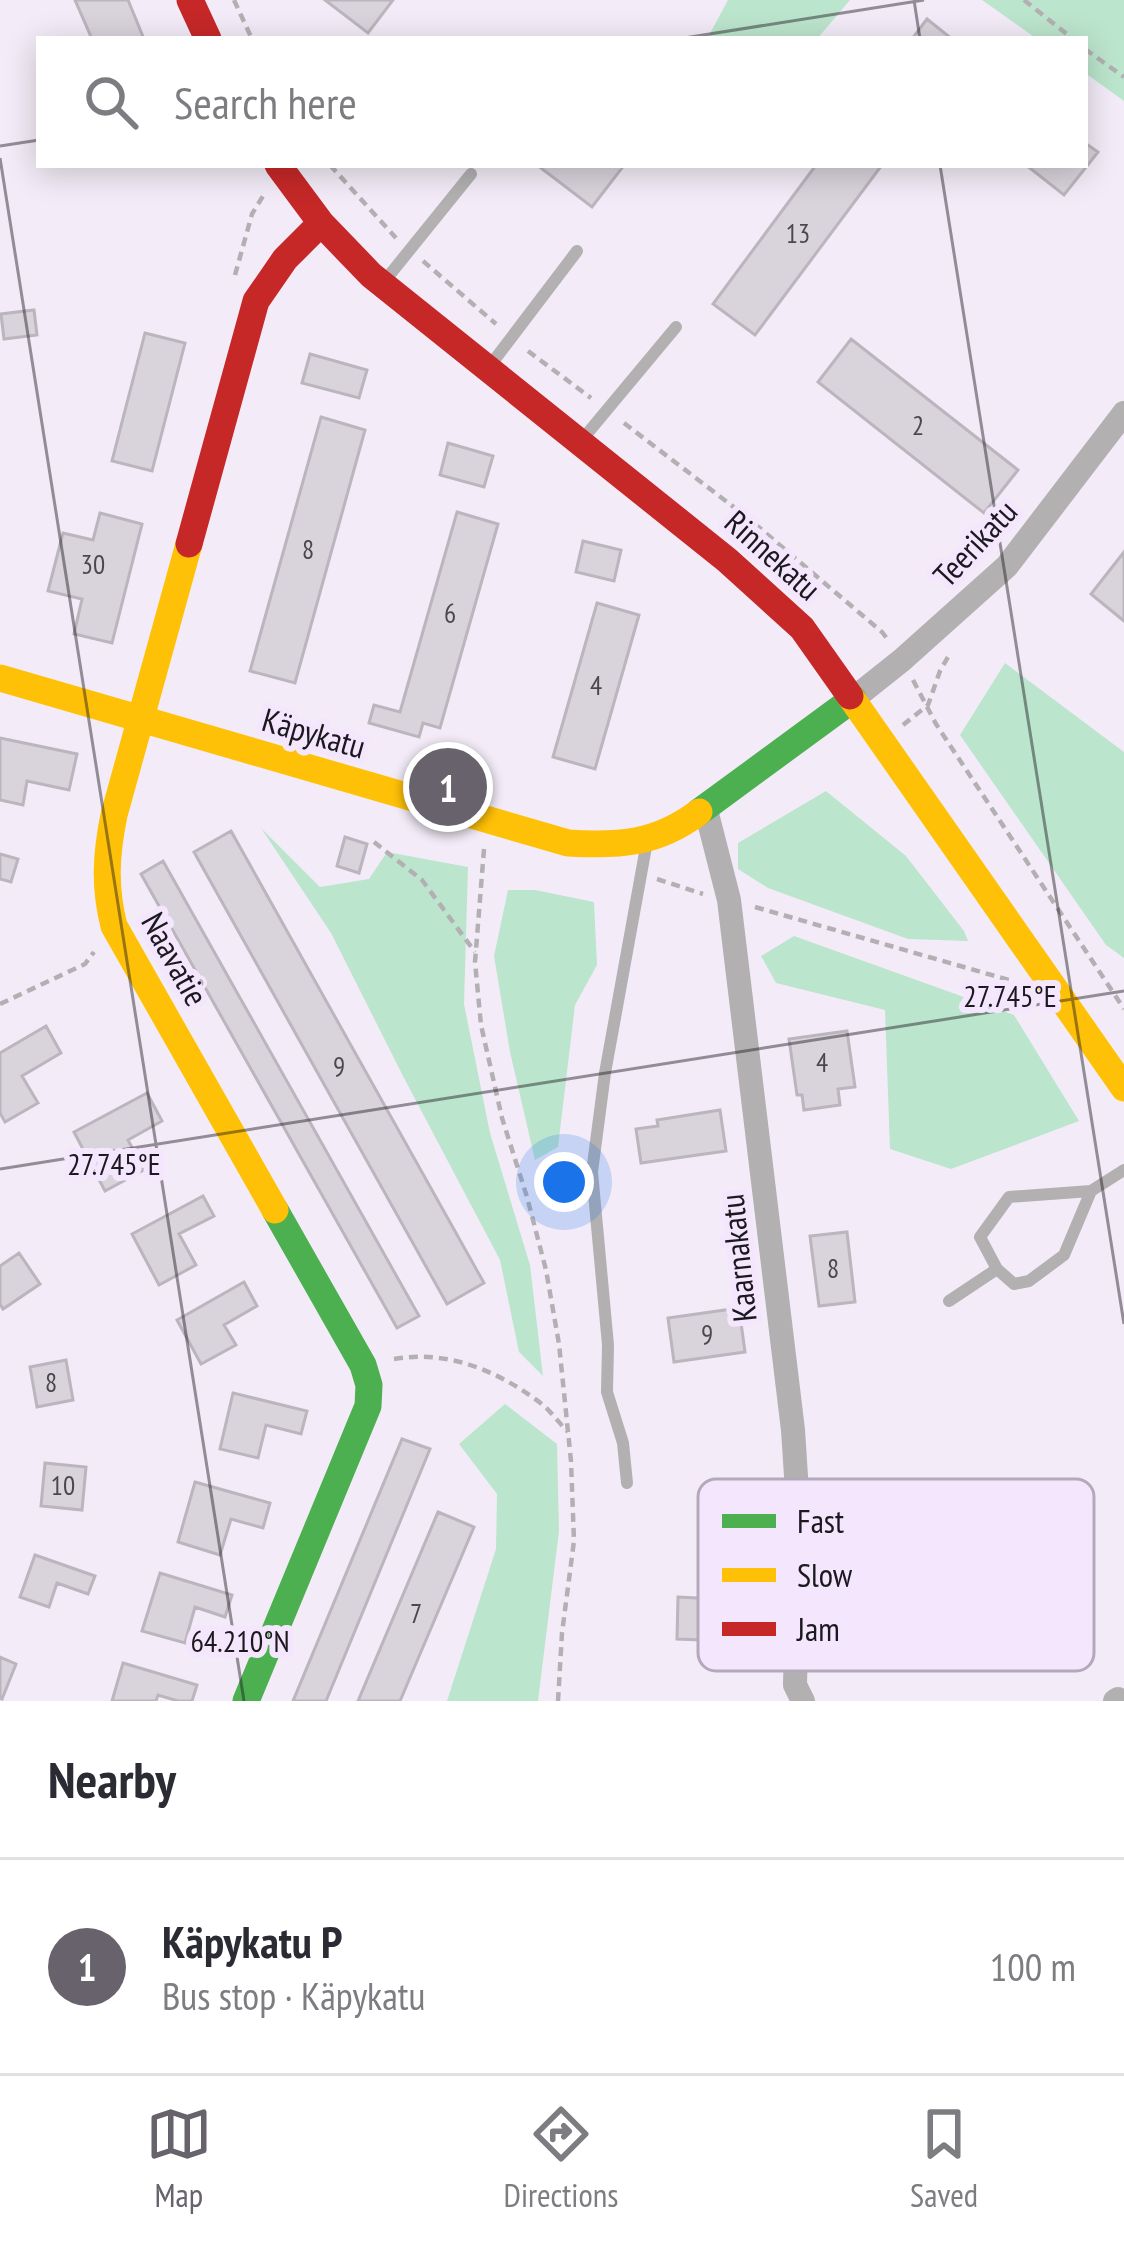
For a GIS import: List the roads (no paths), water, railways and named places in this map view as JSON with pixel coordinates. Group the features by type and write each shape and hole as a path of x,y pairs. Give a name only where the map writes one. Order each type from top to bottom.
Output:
{"street":[{"path":"190,0 207,36"},
{"name":"Rinnekatu","path":"280,168 321,223 382,284 767,594 802,628 1124,1088"},
{"name":"Naavatie","path":"246,1701 368,1406 369,1385 363,1365 114,926 105,893 104,864 256,302 275,268 321,223"},
{"name":"Teerikatu","path":"853,699 1007,566 1124,413"},
{"name":"Käpykatu","path":"0,678 568,843 598,845 647,839 681,826 853,699"},
{"name":"Kaarnakatu","path":"706,810 729,900 796,1479"},
{"name":"Kaarnakatu","path":"795,1671 795,1685 803,1701"}],"lane":[{"path":"382,284 471,173"},
{"path":"488,368 578,251"},
{"path":"580,442 676,327"},
{"path":"627,1483 623,1444 608,1392 592,1172 647,839"},
{"path":"1091,1191 1064,1255 1029,1281 1014,1284 997,1269 980,1237 1009,1197 1091,1191 1124,1170"},
{"path":"949,1301 997,1269"}],"place":[{"name":"Käpykatu P","path":"448,787"}]}
